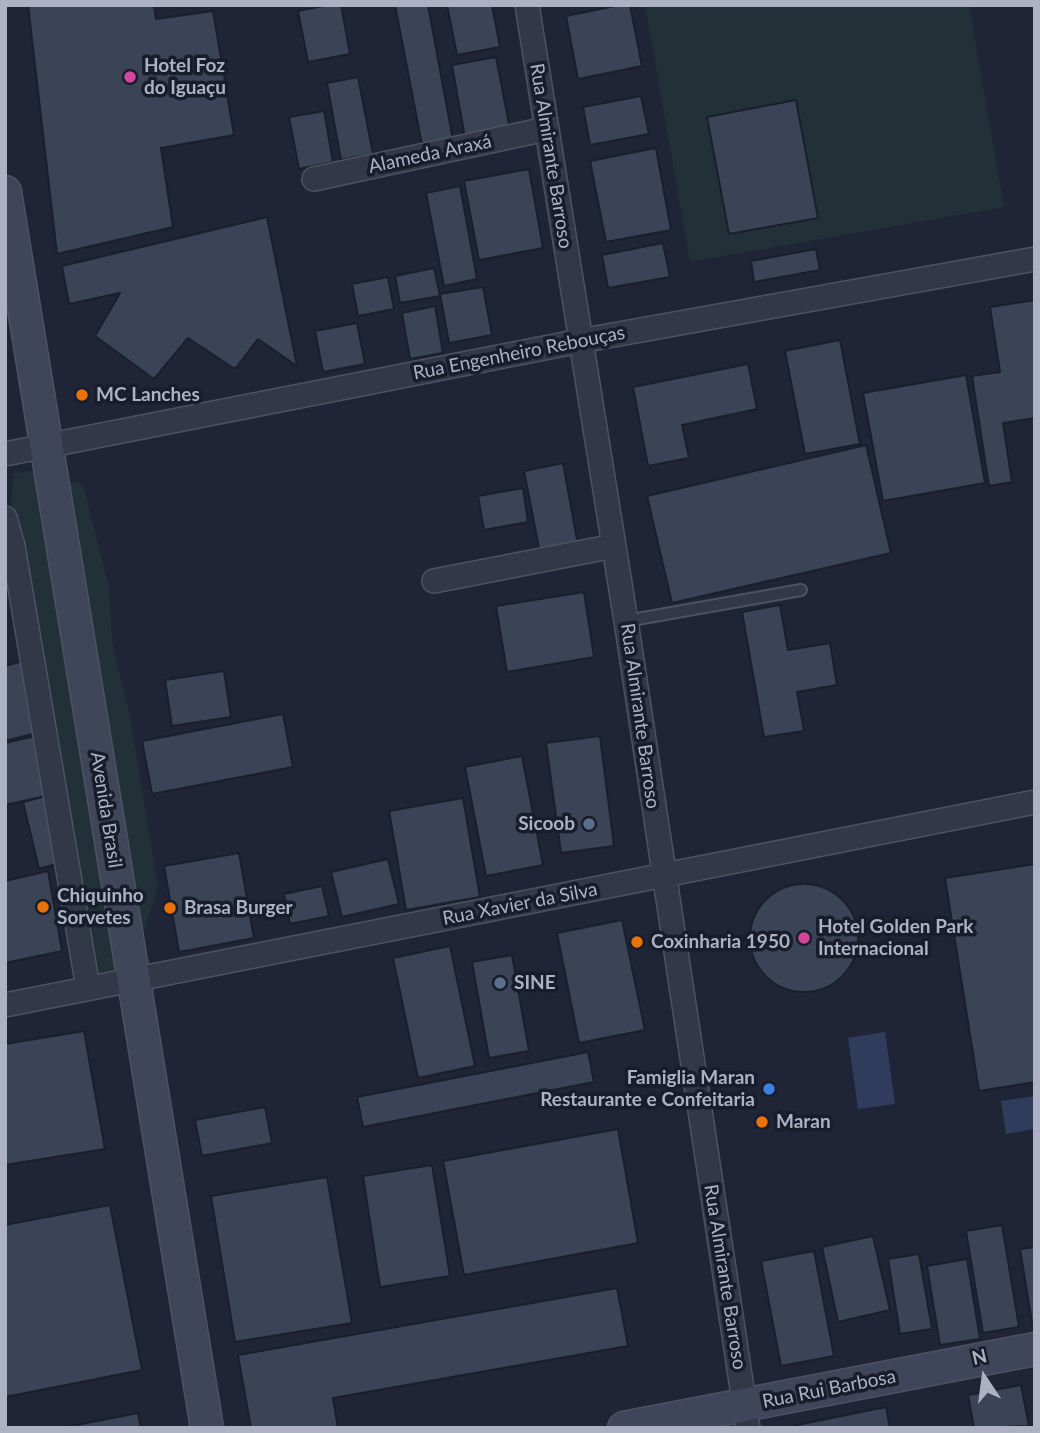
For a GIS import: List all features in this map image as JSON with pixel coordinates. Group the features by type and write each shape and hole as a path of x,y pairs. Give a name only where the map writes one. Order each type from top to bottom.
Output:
{"street":[{"name":"Rua Almirante Barroso","path":"527,5 626,621 746,1416"},
{"name":"Alameda Araxá","path":"314,179 546,129"},
{"name":"Avenida Brasil","path":"5,192 206,1428"},
{"name":"Rua Engenheiro Rebouças","path":"5,454 580,341 1035,259"},
{"path":"5,518 88,988"},
{"path":"434,582 614,546"},
{"name":"Rua Xavier da Silva","path":"5,1004 1035,802"},
{"name":"Rua Rui Barbosa","path":"624,1428 746,1416 1035,1349"}],"lane":[{"path":"626,621 801,590"}],"shaded area":[{"path":"645,5 969,5 1004,207 690,262"},
{"path":"32,471 83,485 109,587 112,641 129,710 158,887 129,978 89,985 11,510 13,473"}],"water":[{"path":"885,1032 895,1104 858,1109 848,1038"},
{"path":"1035,1096 1035,1129 1006,1134 1001,1101"}],"building":[{"name":"Hotel Foz do Iguaçu","path":"28,5 154,5 156,19 213,11 234,135 161,148 173,227 57,254"},
{"path":"341,5 350,54 308,62 298,11"},
{"path":"395,5 428,5 453,140 422,145"},
{"path":"447,5 492,5 500,47 457,55"},
{"path":"630,5 642,66 578,79 566,16"},
{"path":"496,57 510,129 465,138 452,65"},
{"path":"358,77 373,154 341,160 327,83"},
{"path":"641,96 649,134 590,145 583,107"},
{"path":"796,100 818,218 729,234 707,117"},
{"path":"324,111 333,162 299,169 289,117"},
{"path":"656,148 671,230 606,242 590,161"},
{"path":"529,169 543,248 479,260 464,181"},
{"path":"460,186 477,279 444,286 426,193"},
{"path":"267,217 297,366 258,339 235,369 188,338 154,379 95,336 120,293 69,304 62,266"},
{"path":"663,243 670,277 608,288 602,255"},
{"path":"816,249 820,270 754,282 751,261"},
{"path":"434,268 440,296 400,303 395,276"},
{"path":"388,277 394,309 358,316 352,284"},
{"path":"483,287 492,335 449,343 440,294"},
{"path":"1035,300 1035,418 1003,423 1012,482 989,486 972,376 1000,372 990,307"},
{"path":"435,306 443,353 410,359 402,313"},
{"path":"357,323 365,364 323,372 315,331"},
{"path":"840,340 860,444 805,454 785,351"},
{"path":"748,364 757,409 682,425 689,458 648,466 633,387"},
{"path":"966,375 985,483 883,501 863,393"},
{"path":"866,445 891,553 672,603 647,496"},
{"path":"563,463 578,545 540,553 524,471"},
{"path":"523,488 528,522 484,530 478,496"},
{"path":"584,592 594,657 507,672 496,606"},
{"path":"780,605 788,650 830,643 837,685 797,692 804,731 764,737 742,612"},
{"path":"19,662 30,665 40,732 5,741 5,666"},
{"path":"224,671 231,717 172,726 165,680"},
{"path":"283,714 293,767 152,794 142,741"},
{"path":"40,735 46,796 5,805 5,743"},
{"path":"600,736 614,846 561,853 546,743"},
{"path":"522,756 543,865 486,876 465,767"},
{"path":"46,796 63,862 39,869 23,802"},
{"path":"463,798 480,897 406,910 389,811"},
{"path":"239,853 254,938 179,952 164,866"},
{"path":"388,859 399,904 342,917 331,872"},
{"path":"1035,864 1035,1082 979,1091 945,878"},
{"path":"48,871 62,951 5,963 5,881"},
{"name":"Hotel Golden Park Internacional","path":"804,884 825,888 842,900 854,917 858,938 854,959 842,976 825,988 804,992 783,988 766,976 754,959 750,938 754,917 766,900 783,888"},
{"path":"322,886 329,916 290,924 284,894"},
{"path":"622,920 645,1030 579,1043 557,933"},
{"path":"450,946 475,1066 418,1078 393,958"},
{"path":"512,955 529,1051 489,1058 472,962"},
{"path":"84,1031 105,1149 5,1165 5,1044"},
{"path":"588,1052 594,1082 363,1127 357,1097"},
{"path":"265,1107 272,1143 202,1156 195,1120"},
{"path":"618,1129 638,1243 464,1275 443,1161"},
{"path":"432,1165 450,1276 380,1287 363,1176"},
{"path":"327,1177 352,1323 235,1342 211,1196"},
{"path":"110,1205 142,1370 5,1397 5,1225"},
{"path":"1002,1225 1019,1327 983,1333 966,1231"},
{"path":"873,1236 890,1310 838,1322 822,1247"},
{"path":"1035,1247 1035,1329 1033,1329 1020,1249"},
{"path":"814,1251 834,1356 781,1366 761,1261"},
{"path":"919,1254 932,1329 900,1334 888,1259"},
{"path":"967,1259 980,1339 940,1345 927,1266"},
{"path":"617,1288 628,1346 333,1398 338,1428 251,1428 238,1355"},
{"path":"1021,1385 1029,1426 974,1428 968,1395"},
{"path":"886,1407 890,1428 792,1428 792,1426"},
{"path":"138,1413 141,1428 66,1428 66,1427"}],"place":[{"name":"Hotel Foz do Iguaçu","path":"130,77"},
{"name":"MC Lanches","path":"82,395"},
{"name":"Sicoob","path":"589,824"},
{"name":"Chiquinho Sorvetes","path":"43,907"},
{"name":"Brasa Burger","path":"170,908"},
{"name":"Hotel Golden Park Internacional","path":"804,938"},
{"name":"Coxinharia 1950","path":"637,942"},
{"name":"SINE","path":"500,983"},
{"name":"Famiglia Maran Restaurante e Confeitaria","path":"769,1089"},
{"name":"Maran","path":"762,1122"}]}
